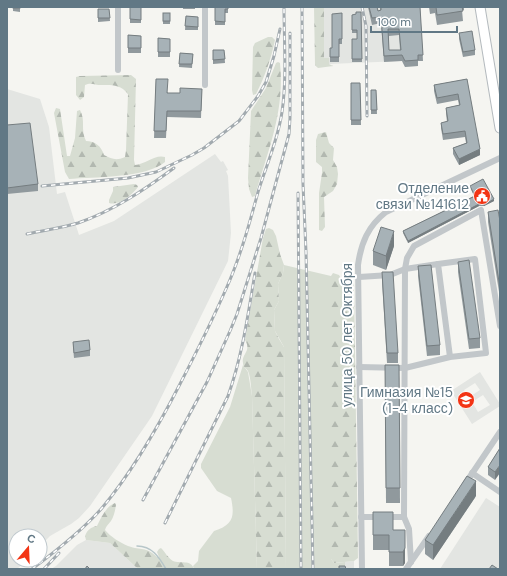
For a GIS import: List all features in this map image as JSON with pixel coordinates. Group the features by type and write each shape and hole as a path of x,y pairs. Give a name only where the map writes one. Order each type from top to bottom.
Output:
{"street":[{"path":"118,7 118,70"},
{"path":"205,7 205,85"},
{"path":"480,7 500,128"},
{"name":"улица 50 лет Октября","path":"362,569 358,265 361,246 364,238 378,218 386,212 500,158"},
{"path":"411,562 409,529 404,517 405,269 407,258 414,246 481,210 500,326"},
{"path":"359,277 390,275 405,269 475,259 486,353 450,357 405,368 359,367"},
{"path":"438,264 450,357"},
{"path":"460,491 500,432"},
{"path":"472,473 499,491"},
{"path":"361,517 404,517"},
{"path":"406,569 433,530"}],"shaded area":[{"path":"324,7 420,7 423,61 418,61 418,66 405,67 402,61 329,64 324,58"},
{"path":"7,89 40,99 49,127 57,194 65,192 79,235 114,221 215,154 221,162 223,161 228,170 226,171 228,176 231,233 228,261 152,416 90,506 79,518 48,538 48,528 8,528 8,568 18,568 7,569"},
{"name":"Гимназия №15 (1-4 класс)","path":"480,372 500,406 472,424 451,391","holes":["475,383 480,390 468,398 464,390","483,395 490,405 478,412 472,402"]},
{"path":"486,498 500,507 500,569 440,569"},
{"path":"86,540 110,543 138,569 51,569 77,545"},
{"path":"354,561 354,569 339,569 345,568 345,562"}],"green space":[{"path":"314,7 324,7 324,58 329,58 329,64 333,66 318,68 315,65"},
{"path":"268,37 272,37 275,40 262,81 256,94 253,95 253,47 255,43"},
{"path":"276,63 280,63 281,81 278,114 270,147 255,196 252,197 249,189 248,178 251,111 266,88"},
{"path":"131,75 136,79 135,165 161,156 165,157 165,162 157,167 133,174 69,179 65,172 54,113 56,108 60,109 67,156 70,156 75,138 77,111 80,110 83,118 83,133 86,141 97,145 104,155 109,158 117,159 125,157 128,94 122,88 116,86 89,84 85,85 84,97 80,100 76,95 76,77"},
{"path":"326,132 329,143 334,148 333,160 337,167 338,174 337,184 333,191 324,197 325,227 322,231 319,230 319,193 322,167 316,162 316,140 318,134"},
{"path":"134,184 138,187 129,196 117,203 109,203 113,187"},
{"path":"269,228 273,230 276,236 284,265 283,273 278,284 279,301 274,310 275,331 284,347 286,569 257,569 252,396 249,374 244,366 243,360 247,350 245,340 263,238 266,229"},
{"path":"284,265 331,276 331,559 334,563 345,562 345,568 286,569 284,347 275,331 274,310 279,301 278,284 283,273"},
{"path":"333,273 339,275 342,280 345,281 350,279 354,281 358,558 354,561 334,563 331,559 331,276"},
{"path":"243,365 248,372 252,396 257,569 194,569 193,566 198,561 199,551 214,531 229,523 232,515 233,510 231,498 217,491 201,468 201,464 230,407"},
{"path":"115,503 114,515 105,530 110,535 125,544 149,551 157,557 159,557 157,552 161,548 173,561 188,563 193,566 194,569 138,569 110,543 86,540 85,536 88,530 97,526 106,509"}],"building":[{"path":"130,7 141,7 141,20 130,19"},
{"path":"215,7 228,7 228,9 225,9 225,22 215,21"},
{"path":"369,7 377,7 378,11 381,10 381,7 420,7 423,55 418,55 418,60 405,61 402,55 384,56 381,17 372,18","holes":["388,29 399,29 401,50 389,50"]},
{"path":"436,7 462,7 463,11 437,15"},
{"path":"98,9 109,9 110,18 98,18"},
{"path":"356,12 361,12 362,59 352,59 352,39 357,39 357,30 352,30 352,15 356,14"},
{"path":"163,13 170,13 170,21 163,21"},
{"path":"342,13 342,39 339,39 339,57 330,57 330,48 332,48 332,14"},
{"path":"186,16 198,17 198,27 185,26"},
{"path":"472,31 475,50 463,52 459,33"},
{"path":"128,35 141,36 141,48 128,48"},
{"path":"158,38 170,39 170,52 158,52"},
{"path":"213,50 224,50 225,59 213,60"},
{"path":"180,53 193,54 192,64 179,64"},
{"path":"156,79 168,79 167,93 180,93 180,88 202,89 201,111 167,111 166,131 154,131"},
{"path":"467,79 480,149 459,159 453,148 467,143 465,131 443,134 441,123 448,121 446,108 460,105 458,94 437,98 434,85"},
{"path":"351,83 360,83 361,120 351,120"},
{"path":"371,90 376,90 377,110 371,110"},
{"path":"30,123 38,184 7,188 7,125"},
{"path":"483,179 494,199 484,205 479,204 408,241 403,231 475,196 470,186"},
{"path":"498,210 500,221 500,288 488,212"},
{"path":"381,227 394,231 386,256 373,251"},
{"path":"469,260 480,338 469,339 458,262"},
{"path":"431,265 440,345 427,346 418,266"},
{"path":"382,272 393,272 398,353 387,353"},
{"path":"89,340 90,350 74,353 73,342"},
{"path":"385,365 399,365 400,488 386,488"},
{"path":"500,448 500,465 495,472 488,467"},
{"path":"467,476 476,481 433,545 425,540"},
{"path":"373,512 393,512 393,530 405,530 405,548 403,552 389,552 389,535 373,535"},
{"path":"492,565 498,569 489,569"},
{"path":"339,566 345,566 346,569 339,569"}],"waterway":[{"path":"137,546 142,546 151,550 158,556 166,569"}],"railway":[{"path":"32,569 78,532 102,508 124,479 163,416 221,301 248,229 258,192 275,143 280,122 284,99 284,7"},
{"path":"302,7 303,184 306,252 313,569"},
{"path":"362,7 366,26 367,116"},
{"path":"42,186 128,178 156,172 204,148 239,121 258,96 266,82 280,29"},
{"path":"143,500 207,382 230,331 237,314 261,238 289,134 290,33"},
{"path":"27,234 72,225 91,218 140,192 174,168"},
{"path":"298,193 301,569"},
{"path":"165,523 228,396 241,351 255,273"},
{"path":"44,569 59,553"}],"place":[{"name":"Отделение связи №141612","path":"482,196"},
{"name":"Гимназия №15 (1-4 класс)","path":"466,400"}]}
